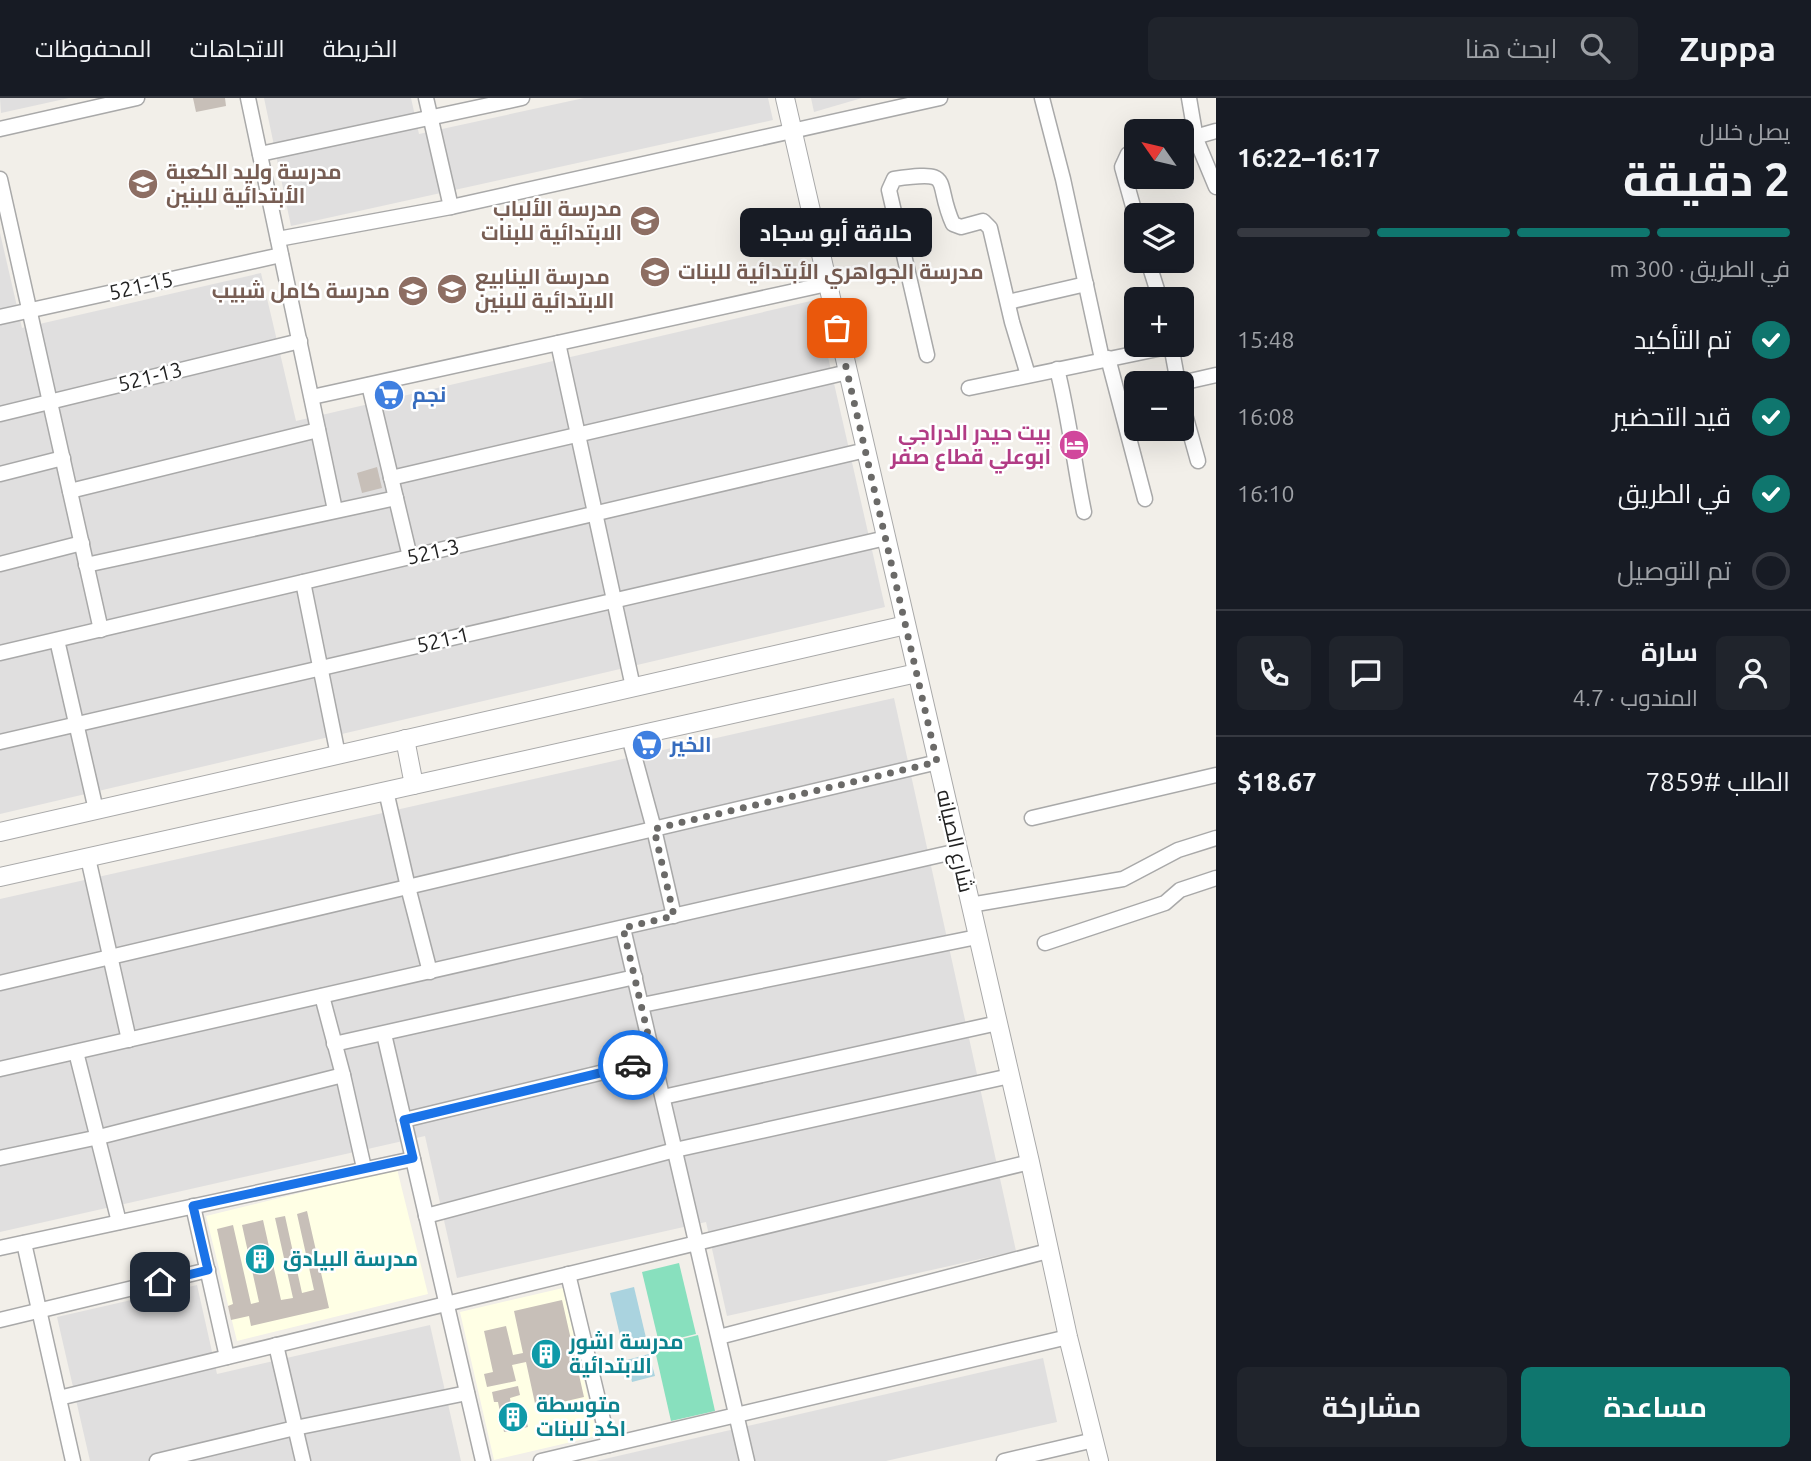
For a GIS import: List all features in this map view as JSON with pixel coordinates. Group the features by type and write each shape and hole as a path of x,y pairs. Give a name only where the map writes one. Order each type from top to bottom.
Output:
{"street":[{"path":"0,129 137,98"},
{"path":"248,98 335,510"},
{"path":"426,98 451,207"},
{"path":"260,154 522,98"},
{"name":"شارع الصيانه","path":"785,98 1030,1162 1048,1251 1099,1461"},
{"path":"278,239 451,207 940,98"},
{"path":"1042,98 1105,359 1145,499"},
{"path":"1189,98 1189,119"},
{"path":"1194,138 1216,131"},
{"path":"1194,149 1216,187"},
{"path":"927,355 889,190 894,180 928,175 933,176 943,186 953,224 961,227 983,221 989,225 1028,375"},
{"path":"0,179 5,221 30,311 101,630"},
{"name":"521-15","path":"0,317 281,255"},
{"path":"312,397 827,284"},
{"path":"1008,302 1086,284"},
{"name":"521-13","path":"0,414 300,341"},
{"path":"558,343 633,687"},
{"path":"969,388 1124,355"},
{"path":"1057,369 1069,416 1073,457 1084,512"},
{"path":"391,478 848,372"},
{"path":"1194,380 1216,375"},
{"path":"369,385 410,557"},
{"path":"70,491 318,430"},
{"path":"1192,441 1198,461"},
{"name":"521-3","path":"0,653 866,450"},
{"path":"0,474 63,458"},
{"path":"86,565 396,498"},
{"name":"521-1","path":"0,742 886,538"},
{"path":"0,564 82,543"},
{"path":"303,582 338,755"},
{"path":"0,832 906,625"},
{"path":"57,640 96,810"},
{"path":"0,877 917,673"},
{"path":"629,737 674,916"},
{"path":"405,740 414,785"},
{"path":"0,983 937,762"},
{"path":"1032,818 1216,775"},
{"path":"386,791 430,972"},
{"path":"970,905 1123,879 1178,850 1216,838"},
{"path":"0,1069 958,852"},
{"path":"88,858 129,1040"},
{"path":"1045,943 1165,903 1180,890 1216,878"},
{"path":"623,928 747,1461"},
{"path":"642,1005 977,937"},
{"path":"334,1044 635,977"},
{"path":"322,996 364,1168"},
{"path":"663,1097 998,1023"},
{"path":"384,1034 483,1461"},
{"path":"76,1052 119,1222"},
{"path":"404,1120 654,1060"},
{"path":"0,1158 99,1138 343,1075"},
{"path":"426,1216 675,1150 1010,1076"},
{"path":"1,1243 24,1243 413,1158"},
{"path":"59,1398 1030,1162"},
{"path":"193,1206 227,1357"},
{"path":"24,1243 73,1461"},
{"path":"719,1337 1048,1251"},
{"path":"0,1321 208,1270"},
{"path":"568,1274 610,1445"},
{"path":"541,1461 1068,1337"},
{"path":"276,1345 303,1461"},
{"path":"157,1461 295,1428 467,1393"},
{"path":"1004,1461 1094,1440"}],"shaded area":[{"path":"0,98 69,98 1,113"},
{"path":"264,98 411,98 419,134 584,98 768,98 773,120 291,226"},
{"path":"811,98 862,98 814,112"},
{"path":"0,233 22,328 261,273 296,421 815,300 885,607 0,814"},
{"path":"894,698 1016,1251 727,1316 706,1222 457,1278 425,1136 0,1232 0,899"},
{"path":"397,1169 428,1294 237,1341 206,1216"},
{"path":"197,1285 217,1374 430,1325 461,1461 90,1461 57,1317"},
{"path":"563,1288 597,1436 494,1460 460,1312"},
{"path":"1043,1358 1057,1422 886,1461 596,1461"}],"green space":[{"path":"679,1263 696,1334 659,1343 642,1272"},
{"path":"698,1335 715,1411 671,1421 654,1346"}],"water":[{"path":"634,1287 647,1342 623,1348 610,1293"},
{"path":"649,1354 655,1376 632,1382 627,1360"}],"building":[{"path":"193,98 225,98 226,106 196,112"},
{"path":"377,467 382,488 362,493 357,473"},
{"name":"مدرسة البيادق","path":"307,1211 329,1308 251,1326 249,1316 231,1320 228,1306 233,1304 217,1229 233,1225 251,1304 259,1302 242,1225 263,1220 281,1300 293,1298 275,1218 285,1216 302,1293 314,1290 297,1214"},
{"name":"مدرسة اشور الابتدائية","path":"562,1300 584,1397 536,1408 526,1362 512,1365 516,1381 487,1387 484,1374 493,1372 484,1331 506,1326 513,1355 523,1353 514,1311"},
{"name":"متوسطة اكد للبنات","path":"518,1386 520,1395 510,1398 511,1406 522,1404 528,1427 504,1432 498,1402 494,1402 492,1392"}],"way so far":[{"path":"633,1065 654,1060 623,928 674,916 654,829 937,762 837,328"}],"place":[{"name":"مدرسة وليد الكعبة الأبتدائية للبنين","path":"143,184"},
{"name":"مدرسة الألباب الابتدائية للبنات","path":"645,221"},
{"name":"مدرسة الجواهري الأبتدائية للبنات","path":"655,272"},
{"name":"مدرسة الينابيع الابتدائية للبنين","path":"452,289"},
{"name":"مدرسة كامل شبيب","path":"413,291"},
{"name":"حلاقة أبو سجاد","path":"837,328"},
{"name":"نجم","path":"389,395"},
{"name":"بيت حيدر الدراجي ابوعلي قطاع صفر","path":"1074,445"},
{"name":"الخير","path":"647,745"},
{"name":"مدرسة البيادق","path":"260,1259"},
{"name":"مدرسة اشور الابتدائية","path":"546,1354"},
{"name":"متوسطة اكد للبنات","path":"513,1417"}],"route":[{"path":"160,1282 208,1270 193,1206 413,1158 404,1120 633,1065"}]}
